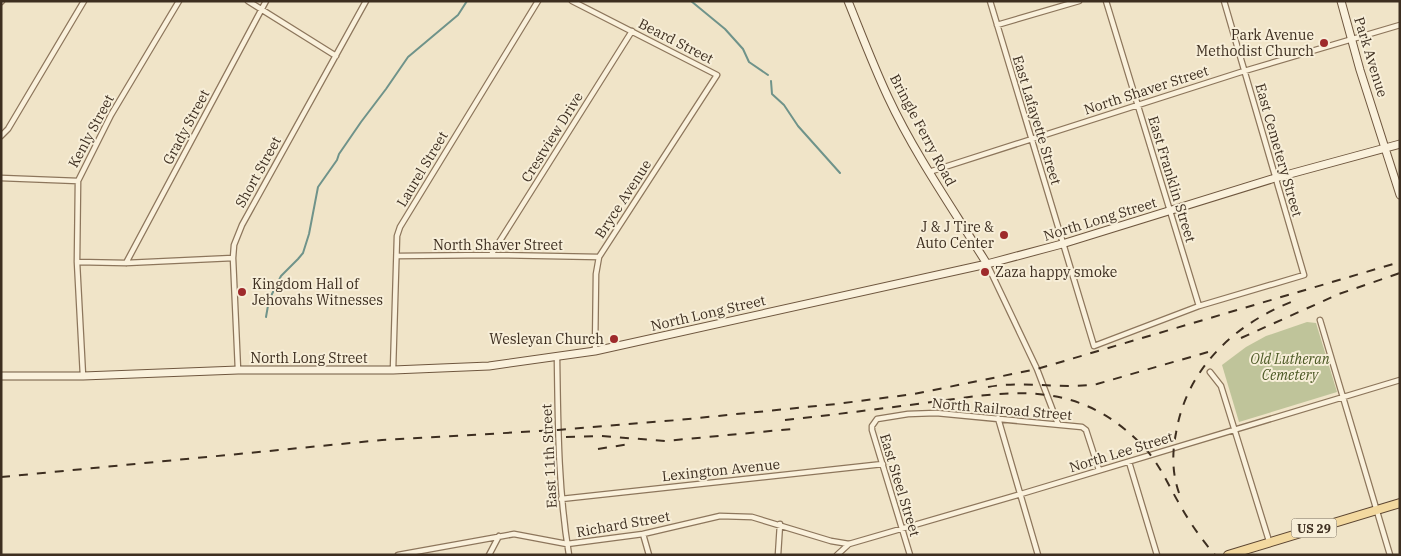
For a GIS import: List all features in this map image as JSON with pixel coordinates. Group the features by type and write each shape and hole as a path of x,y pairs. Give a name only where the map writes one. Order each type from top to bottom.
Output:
{"main road":[{"name":"US 29","path":"1228,555 1269,541 1400,503"}],"street":[{"path":"1,136 8,129 84,1"},
{"name":"Kenly Street","path":"83,376 77,262 78,180 111,115 178,1"},
{"path":"248,1 336,56"},
{"name":"Grady Street","path":"126,263 266,1"},
{"name":"Short Street","path":"238,370 234,245 242,225 366,1"},
{"name":"Laurel Street","path":"393,370 397,236 400,227 538,1"},
{"name":"Beard Street","path":"572,1 717,75"},
{"name":"Bringle Ferry Road","path":"848,1 888,97 929,172 987,264"},
{"name":"East Lafayette Street","path":"990,1 1062,244"},
{"path":"997,25 1079,1"},
{"name":"East Franklin Street","path":"1106,1 1199,306"},
{"name":"East Cemetery Street","path":"1199,306 1304,275 1224,1"},
{"name":"Park Avenue","path":"1341,1 1400,195"},
{"name":"North Shaver Street","path":"929,172 1244,71 1400,25"},
{"name":"Crestview Drive","path":"491,255 632,31"},
{"name":"Bryce Avenue","path":"595,351 596,274 599,257 717,75"},
{"name":"North Long Street","path":"1,376 83,376 238,370 393,370 489,366 595,351 987,264 1062,244 1275,178 1400,144"},
{"path":"1,178 78,180"},
{"path":"1062,244 1094,346 1199,306"},
{"name":"North Shaver Street","path":"397,256 599,257"},
{"path":"77,262 126,263 233,258"},
{"path":"987,264 1044,386 1058,424"},
{"path":"1320,320 1390,555"},
{"name":"East 11th Street","path":"557,357 561,499 569,555"},
{"path":"1210,372 1222,386 1269,541"},
{"name":"North Lee Street","path":"849,544 1400,380"},
{"name":"North Railroad Street","path":"874,422 877,419 908,414 936,414 998,418 1082,427 1086,430 1099,470"},
{"path":"998,418 1038,555"},
{"name":"East Steel Street","path":"874,422 872,430 910,555"},
{"path":"1129,462 1158,555"},
{"name":"Lexington Avenue","path":"561,499 883,464"},
{"name":"Richard Street","path":"398,555 514,534 567,544 643,534 720,516 752,517 831,541 849,544"},
{"path":"778,555 780,524"},
{"path":"643,534 649,555"},
{"path":"490,555 499,536"},
{"path":"837,555 849,544"}],"green space":[{"name":"Old Lutheran Cemetery","path":"1307,322 1316,323 1337,392 1239,422 1222,365 1246,347 1266,336"}],"waterway":[{"path":"266,317 269,300 281,276 303,253 309,234 318,187 361,122 408,57 458,15 467,1"},
{"path":"691,1 725,29 743,49 749,62 768,75"},
{"path":"771,81 772,94 784,105 798,126 840,173"}],"railway":[{"path":"1,477 382,440 558,430 678,420 914,394 1037,369 1400,262"},
{"path":"1241,338 1339,294 1400,273"},
{"path":"1179,493 1173,463 1174,448 1182,409 1191,387 1204,367 1236,333 1277,308 1299,299"},
{"path":"988,387 1015,384 1070,386 1097,384 1208,352"},
{"path":"785,420 984,395 1038,394 1064,398 1089,407 1114,421 1146,449 1157,464 1188,518 1215,555"},
{"path":"566,437 602,436 665,441 792,429"},
{"path":"598,449 630,444"}],"place":[{"name":"Park Avenue Methodist Church","path":"1324,43"},
{"name":"J & J Tire & Auto Center","path":"1004,235"},
{"name":"Zaza happy smoke","path":"985,272"},
{"name":"Kingdom Hall of Jehovahs Witnesses","path":"242,292"},
{"name":"Wesleyan Church","path":"614,339"}]}
